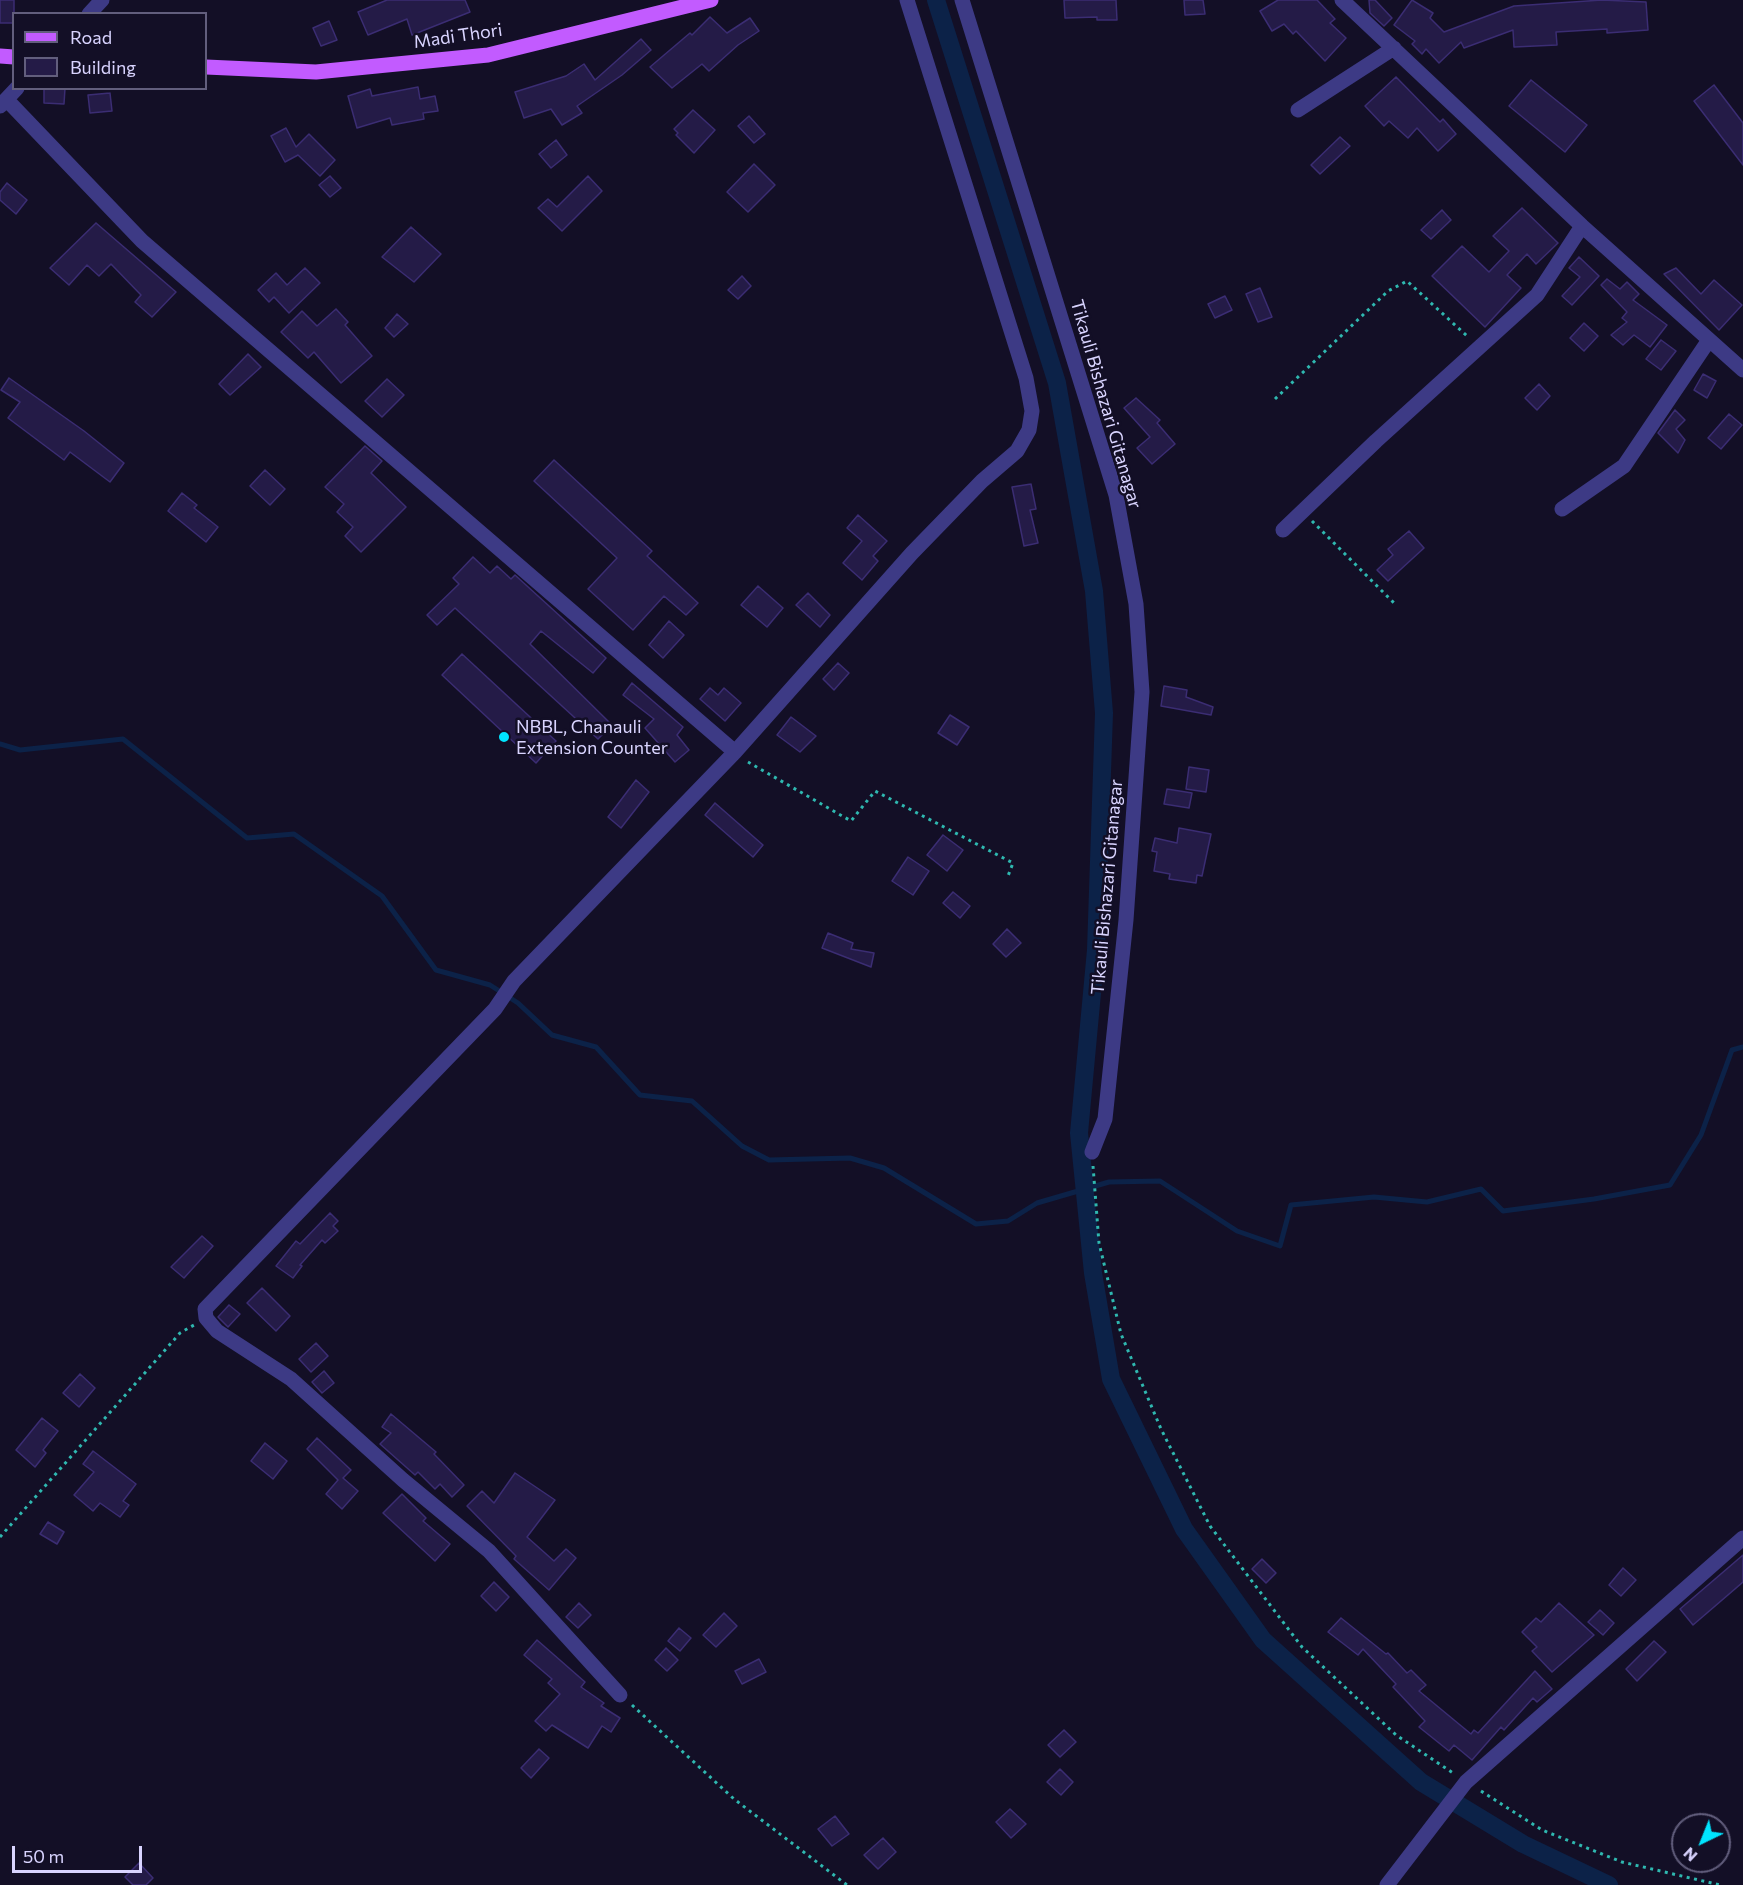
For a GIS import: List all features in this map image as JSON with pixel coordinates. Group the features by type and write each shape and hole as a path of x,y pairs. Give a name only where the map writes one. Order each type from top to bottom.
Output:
{"main road":[{"name":"Madi Thori","path":"207,67 316,72 488,55 711,0"}],"street":[{"path":"90,12 102,0"},
{"path":"620,1695 489,1551 403,1480 291,1379 217,1331 206,1318 205,1309 495,1009 514,981 735,752 912,553 982,481 1017,451 1029,430 1032,411 1026,378 907,0"},
{"name":"Tikauli Bishazari Gitanagar","path":"962,0 1116,495 1136,604 1142,692 1126,920 1105,1119 1092,1152"},
{"path":"1342,0 1582,226 1743,370"},
{"path":"1298,110 1394,48"},
{"path":"8,98 142,241 735,752"},
{"path":"1283,530 1537,295 1582,226"},
{"path":"1562,509 1624,466 1709,340"},
{"path":"1387,1885 1461,1787 1743,1538"}],"path":[{"path":"1275,399 1388,291 1407,281 1480,347"},
{"path":"1302,512 1394,603"},
{"path":"735,752 851,821 875,791 1013,863 1008,876"},
{"path":"1092,1152 1099,1243 1121,1334 1161,1429 1210,1526 1302,1647 1396,1735 1461,1787 1542,1830 1622,1862 1720,1885"},
{"path":"0,1537 180,1333 206,1318"},
{"path":"620,1695 734,1799 847,1885"}],"building":[{"path":"0,0 14,0 12,23 0,23"},
{"path":"387,0 465,0 470,12 412,35 407,19 368,35 358,12"},
{"path":"1064,0 1116,0 1117,20 1097,20 1097,17 1065,18"},
{"path":"1184,0 1203,0 1205,14 1185,15"},
{"path":"1278,0 1317,0 1335,19 1330,23 1346,38 1325,61 1296,31 1293,34 1284,24 1272,31 1260,11"},
{"path":"1369,0 1375,0 1392,18 1384,26 1370,13"},
{"path":"1412,0 1433,13 1430,18 1444,32 1514,6 1602,0 1646,2 1648,30 1607,33 1607,29 1556,32 1557,45 1514,47 1513,30 1464,48 1461,42 1439,63 1426,49 1422,54 1412,44 1415,41 1394,25"},
{"path":"710,17 727,33 750,18 759,31 738,45 709,71 702,64 672,88 650,67 690,33 692,35"},
{"path":"329,21 337,40 321,46 313,28"},
{"path":"641,39 651,50 622,75 577,106 582,113 562,125 551,109 524,118 515,92 566,76 584,64 595,80"},
{"path":"1396,77 1440,122 1443,119 1456,134 1438,151 1417,128 1408,138 1389,121 1384,126 1365,106"},
{"path":"1531,80 1587,125 1565,152 1509,106"},
{"path":"1714,85 1743,123 1743,165 1694,101"},
{"path":"418,87 420,99 435,96 438,111 423,113 424,119 392,125 390,118 357,128 348,96 370,89 372,96"},
{"path":"44,90 65,90 64,104 44,103"},
{"path":"110,93 112,111 90,113 88,95"},
{"path":"693,110 715,130 694,153 676,135 678,133 674,129"},
{"path":"749,116 765,134 754,143 738,126"},
{"path":"286,128 296,147 309,134 335,160 320,176 298,155 285,162 271,136"},
{"path":"1340,137 1350,146 1320,174 1311,165"},
{"path":"556,140 567,155 551,168 539,154"},
{"path":"754,164 775,185 748,212 727,192"},
{"path":"330,176 341,188 330,197 319,185"},
{"path":"588,176 602,191 562,231 538,208 548,199 557,207"},
{"path":"7,183 27,200 16,214 0,200 0,192"},
{"path":"1522,208 1558,243 1536,264 1527,254 1507,275 1521,288 1485,327 1432,276 1462,246 1489,272 1509,251 1493,236"},
{"path":"1442,210 1451,220 1431,239 1421,230"},
{"path":"96,223 176,292 152,317 135,302 141,295 111,264 99,276 87,265 69,285 50,268"},
{"path":"411,227 441,254 414,282 382,257"},
{"path":"1579,257 1599,276 1572,305 1562,296 1580,277 1569,268"},
{"path":"305,268 320,283 289,313 274,297 269,302 258,290 276,273 287,285"},
{"path":"1676,268 1701,294 1714,280 1742,305 1719,330 1664,274"},
{"path":"742,276 751,286 738,299 728,290"},
{"path":"1607,279 1620,289 1627,282 1639,294 1633,300 1667,325 1650,347 1634,335 1623,345 1611,335 1627,322 1622,318 1627,312 1601,285"},
{"path":"1260,288 1272,317 1258,322 1246,294"},
{"path":"1225,296 1232,310 1215,318 1208,304"},
{"path":"336,309 348,322 345,325 372,356 341,383 314,352 308,358 281,332 302,311 317,326"},
{"path":"397,314 408,324 394,337 385,328"},
{"path":"1584,323 1598,336 1584,351 1570,338"},
{"path":"1661,340 1676,351 1661,370 1646,359"},
{"path":"248,354 261,367 230,395 219,384"},
{"path":"1703,374 1716,381 1707,398 1694,390"},
{"path":"9,378 84,431 124,463 110,482 70,452 64,460 8,418 20,402 1,390"},
{"path":"387,379 404,395 382,417 365,401"},
{"path":"1539,384 1550,396 1537,410 1525,398"},
{"path":"1136,398 1160,420 1157,423 1175,444 1152,464 1137,448 1150,437 1124,408"},
{"path":"1675,410 1685,420 1676,429 1685,440 1678,453 1658,433"},
{"path":"1729,414 1742,425 1721,449 1708,438"},
{"path":"365,446 382,461 371,473 406,507 361,552 345,536 353,527 337,512 344,504 325,487"},
{"path":"554,460 652,551 647,556 698,603 686,615 664,596 633,630 588,589 617,558 534,481"},
{"path":"265,470 285,489 270,505 250,486"},
{"path":"1031,484 1036,509 1030,510 1038,543 1024,546 1012,487"},
{"path":"182,493 197,505 194,508 218,527 206,542 168,511"},
{"path":"858,515 887,541 873,556 878,561 862,580 843,563 862,541 847,528"},
{"path":"1409,531 1424,548 1388,581 1377,570 1393,555 1388,549"},
{"path":"473,557 490,573 497,566 511,579 515,575 606,658 593,673 541,631 530,644 612,725 598,739 455,608 437,625 427,615 459,584 453,578"},
{"path":"758,586 783,608 767,627 741,605"},
{"path":"808,593 830,615 820,627 796,605"},
{"path":"669,621 684,635 663,658 649,645"},
{"path":"462,654 556,741 536,763 442,675"},
{"path":"838,663 849,673 834,690 823,679"},
{"path":"632,683 683,727 677,735 689,750 675,762 645,728 654,719 623,695"},
{"path":"1164,686 1187,690 1186,697 1213,707 1211,715 1161,706"},
{"path":"710,688 718,695 724,688 741,703 725,721 700,699"},
{"path":"950,715 969,727 957,745 938,733"},
{"path":"791,717 816,736 800,752 777,735"},
{"path":"1189,767 1209,770 1206,792 1186,789"},
{"path":"636,780 649,792 621,828 608,817"},
{"path":"1167,789 1192,793 1189,808 1164,804"},
{"path":"715,803 763,845 753,857 705,815"},
{"path":"1179,828 1211,834 1202,876 1197,875 1196,883 1169,879 1170,874 1154,871 1157,852 1152,851 1155,838 1177,843"},
{"path":"943,835 963,850 947,871 927,855"},
{"path":"908,857 929,871 913,895 892,881"},
{"path":"953,892 970,906 960,918 943,903"},
{"path":"1007,929 1021,943 1006,957 993,944"},
{"path":"828,933 853,943 851,949 874,953 871,967 822,948"},
{"path":"330,1213 338,1221 333,1226 338,1231 325,1243 322,1240 300,1265 302,1266 293,1278 276,1266 296,1241 300,1244"},
{"path":"202,1236 213,1246 184,1278 171,1267"},
{"path":"262,1288 290,1316 276,1331 247,1303"},
{"path":"229,1305 240,1314 228,1327 218,1317"},
{"path":"316,1343 328,1356 311,1372 299,1359"},
{"path":"324,1371 334,1383 322,1393 312,1382"},
{"path":"80,1374 95,1388 79,1407 63,1393"},
{"path":"391,1414 436,1452 434,1454 464,1485 452,1497 440,1484 435,1489 418,1472 415,1475 380,1444 391,1433 382,1427"},
{"path":"42,1418 58,1431 43,1450 46,1453 35,1467 16,1450"},
{"path":"317,1438 351,1470 343,1478 358,1491 342,1509 326,1494 338,1480 307,1449"},
{"path":"265,1443 287,1461 273,1479 251,1461"},
{"path":"93,1451 136,1484 123,1501 129,1505 120,1517 100,1503 93,1511 74,1495 94,1472 83,1464"},
{"path":"515,1473 555,1500 527,1537 554,1561 566,1549 576,1558 549,1590 514,1559 516,1556 467,1506 482,1491 494,1503"},
{"path":"402,1494 426,1518 423,1521 450,1544 435,1561 383,1513"},
{"path":"48,1522 64,1532 57,1544 40,1534"},
{"path":"1743,1555 1743,1582 1693,1625 1680,1609"},
{"path":"1262,1559 1276,1573 1266,1583 1252,1569"},
{"path":"1623,1568 1636,1580 1621,1596 1609,1585"},
{"path":"494,1582 509,1597 496,1611 481,1596"},
{"path":"579,1603 591,1615 578,1628 566,1617"},
{"path":"1559,1603 1594,1635 1552,1672 1532,1651 1537,1647 1522,1632 1536,1618 1541,1622"},
{"path":"1600,1610 1614,1623 1603,1635 1588,1622"},
{"path":"724,1613 737,1626 716,1647 703,1635"},
{"path":"1341,1618 1386,1654 1388,1653 1407,1673 1411,1670 1426,1685 1419,1691 1471,1734 1474,1730 1478,1733 1535,1671 1552,1689 1537,1702 1533,1698 1504,1730 1501,1727 1472,1760 1454,1745 1449,1751 1419,1727 1425,1721 1393,1687 1396,1684 1363,1649 1358,1655 1328,1632"},
{"path":"679,1628 691,1638 680,1651 668,1641"},
{"path":"537,1640 585,1682 581,1687 604,1703 601,1706 620,1718 611,1732 602,1726 588,1748 552,1725 546,1731 535,1721 560,1694 548,1683 552,1679 524,1655"},
{"path":"1654,1641 1666,1652 1637,1681 1626,1669"},
{"path":"666,1648 678,1660 667,1671 655,1660"},
{"path":"759,1659 766,1672 742,1684 735,1671"},
{"path":"1064,1730 1076,1742 1060,1757 1048,1745"},
{"path":"539,1749 549,1758 531,1778 521,1768"},
{"path":"1060,1769 1073,1782 1061,1795 1047,1782"},
{"path":"1010,1809 1026,1824 1011,1838 996,1822"},
{"path":"835,1816 849,1834 832,1846 818,1829"},
{"path":"883,1838 896,1852 878,1869 864,1855"},
{"path":"139,1863 153,1878 146,1885 133,1885 125,1877"}],"waterway":[{"path":"936,0 1057,383 1094,591 1104,713 1096,950 1079,1133 1093,1273 1111,1379 1184,1529 1263,1640 1421,1782 1523,1844 1609,1885"},
{"path":"0,744 20,750 123,739 247,838 294,834 382,896 436,970 490,985 518,1003 552,1035 596,1047 640,1095 692,1101 742,1146 769,1160 850,1158 884,1168 976,1224 1008,1221 1037,1203 1109,1182 1160,1181 1237,1231 1280,1246 1291,1205 1374,1197 1427,1202 1481,1189 1503,1211 1594,1199 1670,1185 1701,1135 1732,1050 1743,1047"}],"place":[{"name":"NBBL, Chanauli Extension Counter","path":"504,737"}]}
